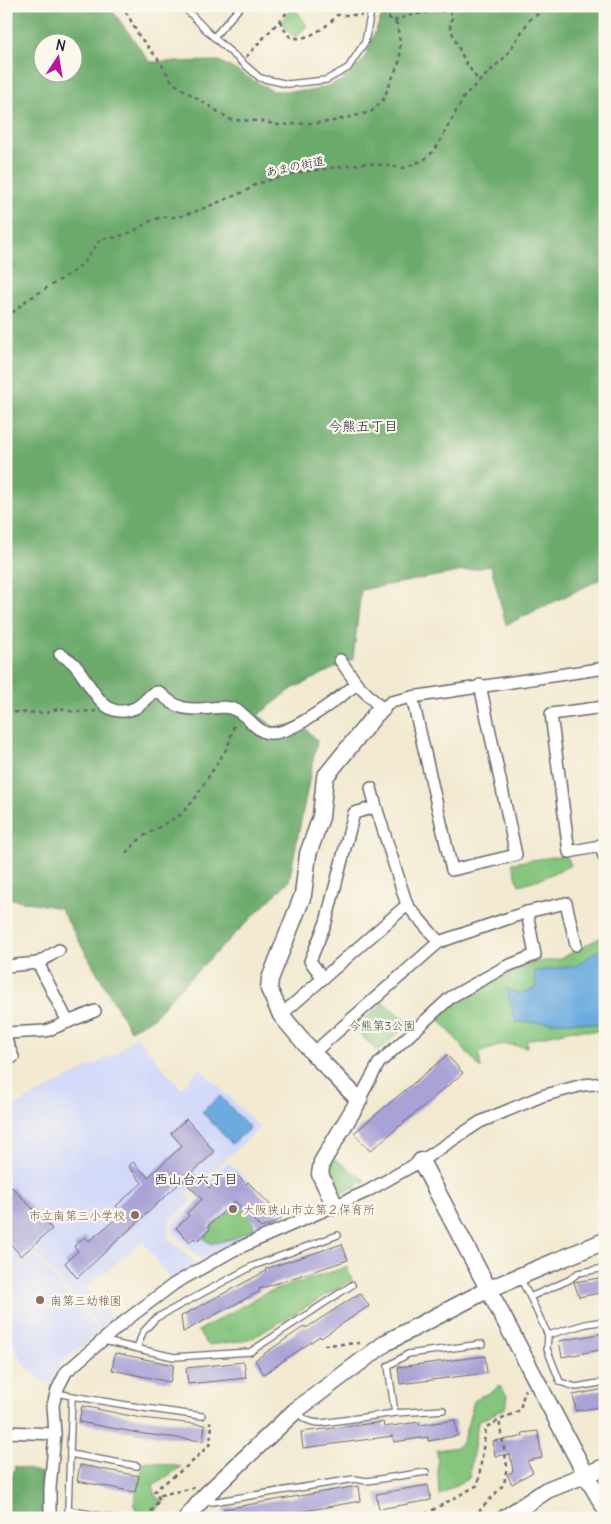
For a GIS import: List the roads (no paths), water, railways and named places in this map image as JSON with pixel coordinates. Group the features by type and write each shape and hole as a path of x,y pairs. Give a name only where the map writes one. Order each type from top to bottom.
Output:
{"street":[{"path":"60,654 73,663 97,698 108,708 124,711 137,707 153,692 159,692 170,703 179,707 199,710 231,708 241,713 263,732 275,734 295,727 358,684"},
{"path":"340,660 358,684 382,709"},
{"path":"359,1100 281,1015 269,989 270,979 303,895 308,854 321,817 325,777 376,714 391,702 480,686 605,668"},
{"path":"412,697 452,870 516,855 480,686"},
{"path":"605,708 551,714 569,852 602,845 605,860"},
{"path":"371,788 407,905 439,942"},
{"path":"323,978 310,962 326,922 354,813 376,807"},
{"path":"313,1052 439,942 527,912 566,903 576,945"},
{"path":"281,1015 407,905"},
{"path":"335,1206 320,1174 322,1162 379,1063 451,997 505,968 535,955 527,912"},
{"path":"6,966 38,964 59,950"},
{"path":"38,964 68,1022"},
{"path":"6,1033 46,1031 95,1011"},
{"path":"6,1040 13,1057 6,1061"},
{"path":"50,1518 50,1488 55,1434 53,1405 56,1393 66,1372 125,1321 174,1284 234,1250 366,1192 421,1161 480,1122 542,1096 583,1085 605,1083"},
{"path":"421,1161 605,1508"},
{"path":"187,1518 217,1484 295,1410 388,1342 489,1289 605,1241"},
{"path":"6,1432 55,1434"},
{"path":"505,1518 547,1490 605,1467"}],"lane":[{"path":"183,6 260,78 288,84 303,84 326,80 348,68 364,42 372,6"},
{"path":"214,37 241,6"},
{"path":"137,1348 143,1332 156,1318 253,1266 338,1235"},
{"path":"530,1297 569,1280 578,1273 605,1268"},
{"path":"519,1276 548,1335 547,1349 560,1382 576,1387 605,1382"},
{"path":"102,1340 179,1357 250,1352 352,1285"},
{"path":"548,1335 586,1324 605,1321"},
{"path":"395,1413 388,1366 408,1354 482,1344"},
{"path":"56,1393 204,1417"},
{"path":"72,1396 68,1510 111,1518"},
{"path":"295,1410 306,1421 312,1423 395,1413 443,1410"},
{"path":"70,1454 137,1466"},
{"path":"204,1497 212,1502 354,1479 368,1481 426,1472"}],"water":[{"path":"605,946 605,1025 577,1022 516,1022 506,988 519,994 536,988 534,971 575,966"},
{"path":"220,1096 250,1128 232,1144 202,1112"}],"place":[{"name":"大阪狭山市立第２保育所","path":"233,1209"},
{"name":"市立南第三小学校","path":"135,1215"},
{"name":"南第三幼稚園","path":"40,1300"}],"district":[{"name":"今熊五丁目","path":"363,426"},
{"name":"西山台六丁目","path":"196,1179"}],"park label":[{"name":"今熊第3公園","path":"382,1025"}]}
